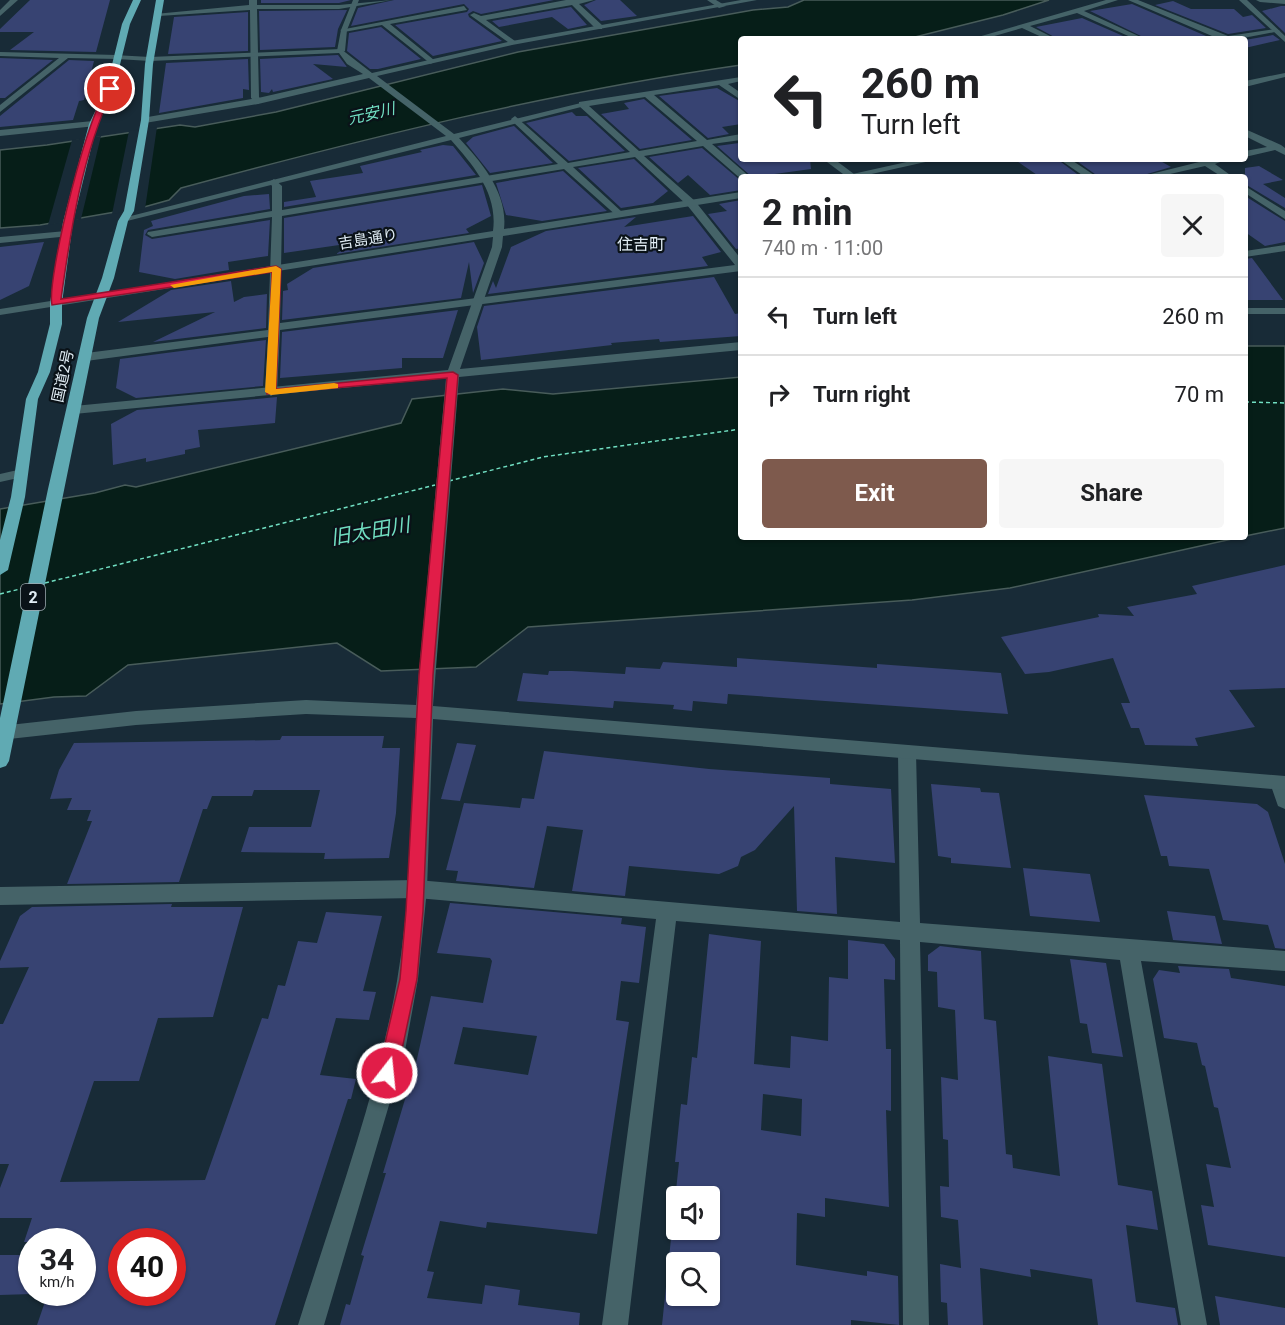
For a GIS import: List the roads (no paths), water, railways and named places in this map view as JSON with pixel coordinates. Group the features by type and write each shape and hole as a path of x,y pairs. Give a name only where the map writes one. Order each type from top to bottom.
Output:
{"highway":[{"name":"国道2号","path":"0,570 18,496 32,399 44,372 56,324 56,303 68,222 93,124 110,89 126,24 136,0"},
{"name":"国道2号","path":"0,761 3,732 93,318 126,216 144,124 150,59 160,0"}],"street":[{"path":"0,14 14,0"},
{"path":"159,14 254,4 355,3 388,0"},
{"path":"453,0 512,43"},
{"path":"479,19 590,0"},
{"path":"711,0 722,6"},
{"path":"144,124 258,101 512,43 753,0"},
{"path":"986,36 1114,0"},
{"path":"1132,0 1218,36"},
{"path":"1243,0 1285,40"},
{"path":"1260,0 1285,2"},
{"path":"571,2 599,27"},
{"path":"311,1325 394,1051 408,979 417,889 426,675 450,391 453,375 501,233 489,178 453,135 350,62 341,51 344,30 355,3"},
{"path":"254,4 255,99 258,101"},
{"path":"344,30 464,8"},
{"path":"1077,10 1134,36"},
{"path":"384,23 431,62"},
{"path":"1024,26 1046,36"},
{"path":"1244,36 1276,31"},
{"path":"0,54 150,59 341,51"},
{"path":"0,109 66,56"},
{"path":"1248,83 1285,75"},
{"path":"126,216 274,182 515,119 582,104 738,79"},
{"path":"720,82 738,95"},
{"path":"647,94 741,174"},
{"path":"582,104 691,203 738,263"},
{"path":"515,119 618,214"},
{"path":"0,133 93,124"},
{"path":"1248,133 1282,148"},
{"path":"152,234 738,137"},
{"path":"1248,154 1282,148"},
{"path":"832,162 847,174"},
{"path":"859,174 919,162"},
{"path":"1069,162 1087,174"},
{"path":"1157,174 1207,162 1224,174"},
{"path":"271,392 277,213 277,186 274,182"},
{"path":"1248,191 1285,216"},
{"name":"吉島通り","path":"0,312 738,195"},
{"path":"0,240 66,234"},
{"path":"1248,254 1285,248"},
{"path":"86,357 738,267"},
{"path":"1248,311 1285,311"},
{"path":"74,410 738,346"},
{"path":"0,478 22,473"},
{"path":"3,732 136,718 306,707 426,712 1282,783 1285,801"},
{"path":"907,752 916,1325"},
{"path":"0,896 417,889 909,930 1129,951 1285,961"},
{"path":"615,1325 667,910"},
{"path":"1129,951 1194,1325"}],"water":[{"name":"元安川","path":"804,0 1049,0 1003,15 919,36 738,36 738,65 599,89 389,134 181,188 169,200 144,207 40,225 0,228 0,150 180,125 195,127 276,112 518,52 753,10 788,7"},
{"path":"1248,346 1285,346 1285,528 1248,535"},
{"name":"旧太田川","path":"738,377 738,540 1227,540 1010,588 912,600 528,627 476,667 381,671 337,643 128,665 86,696 54,697 0,704 0,509 95,493 125,485 136,487 401,423 412,399 503,389 553,394"}],"district":[{"name":"住吉町","path":"641,244"}]}
